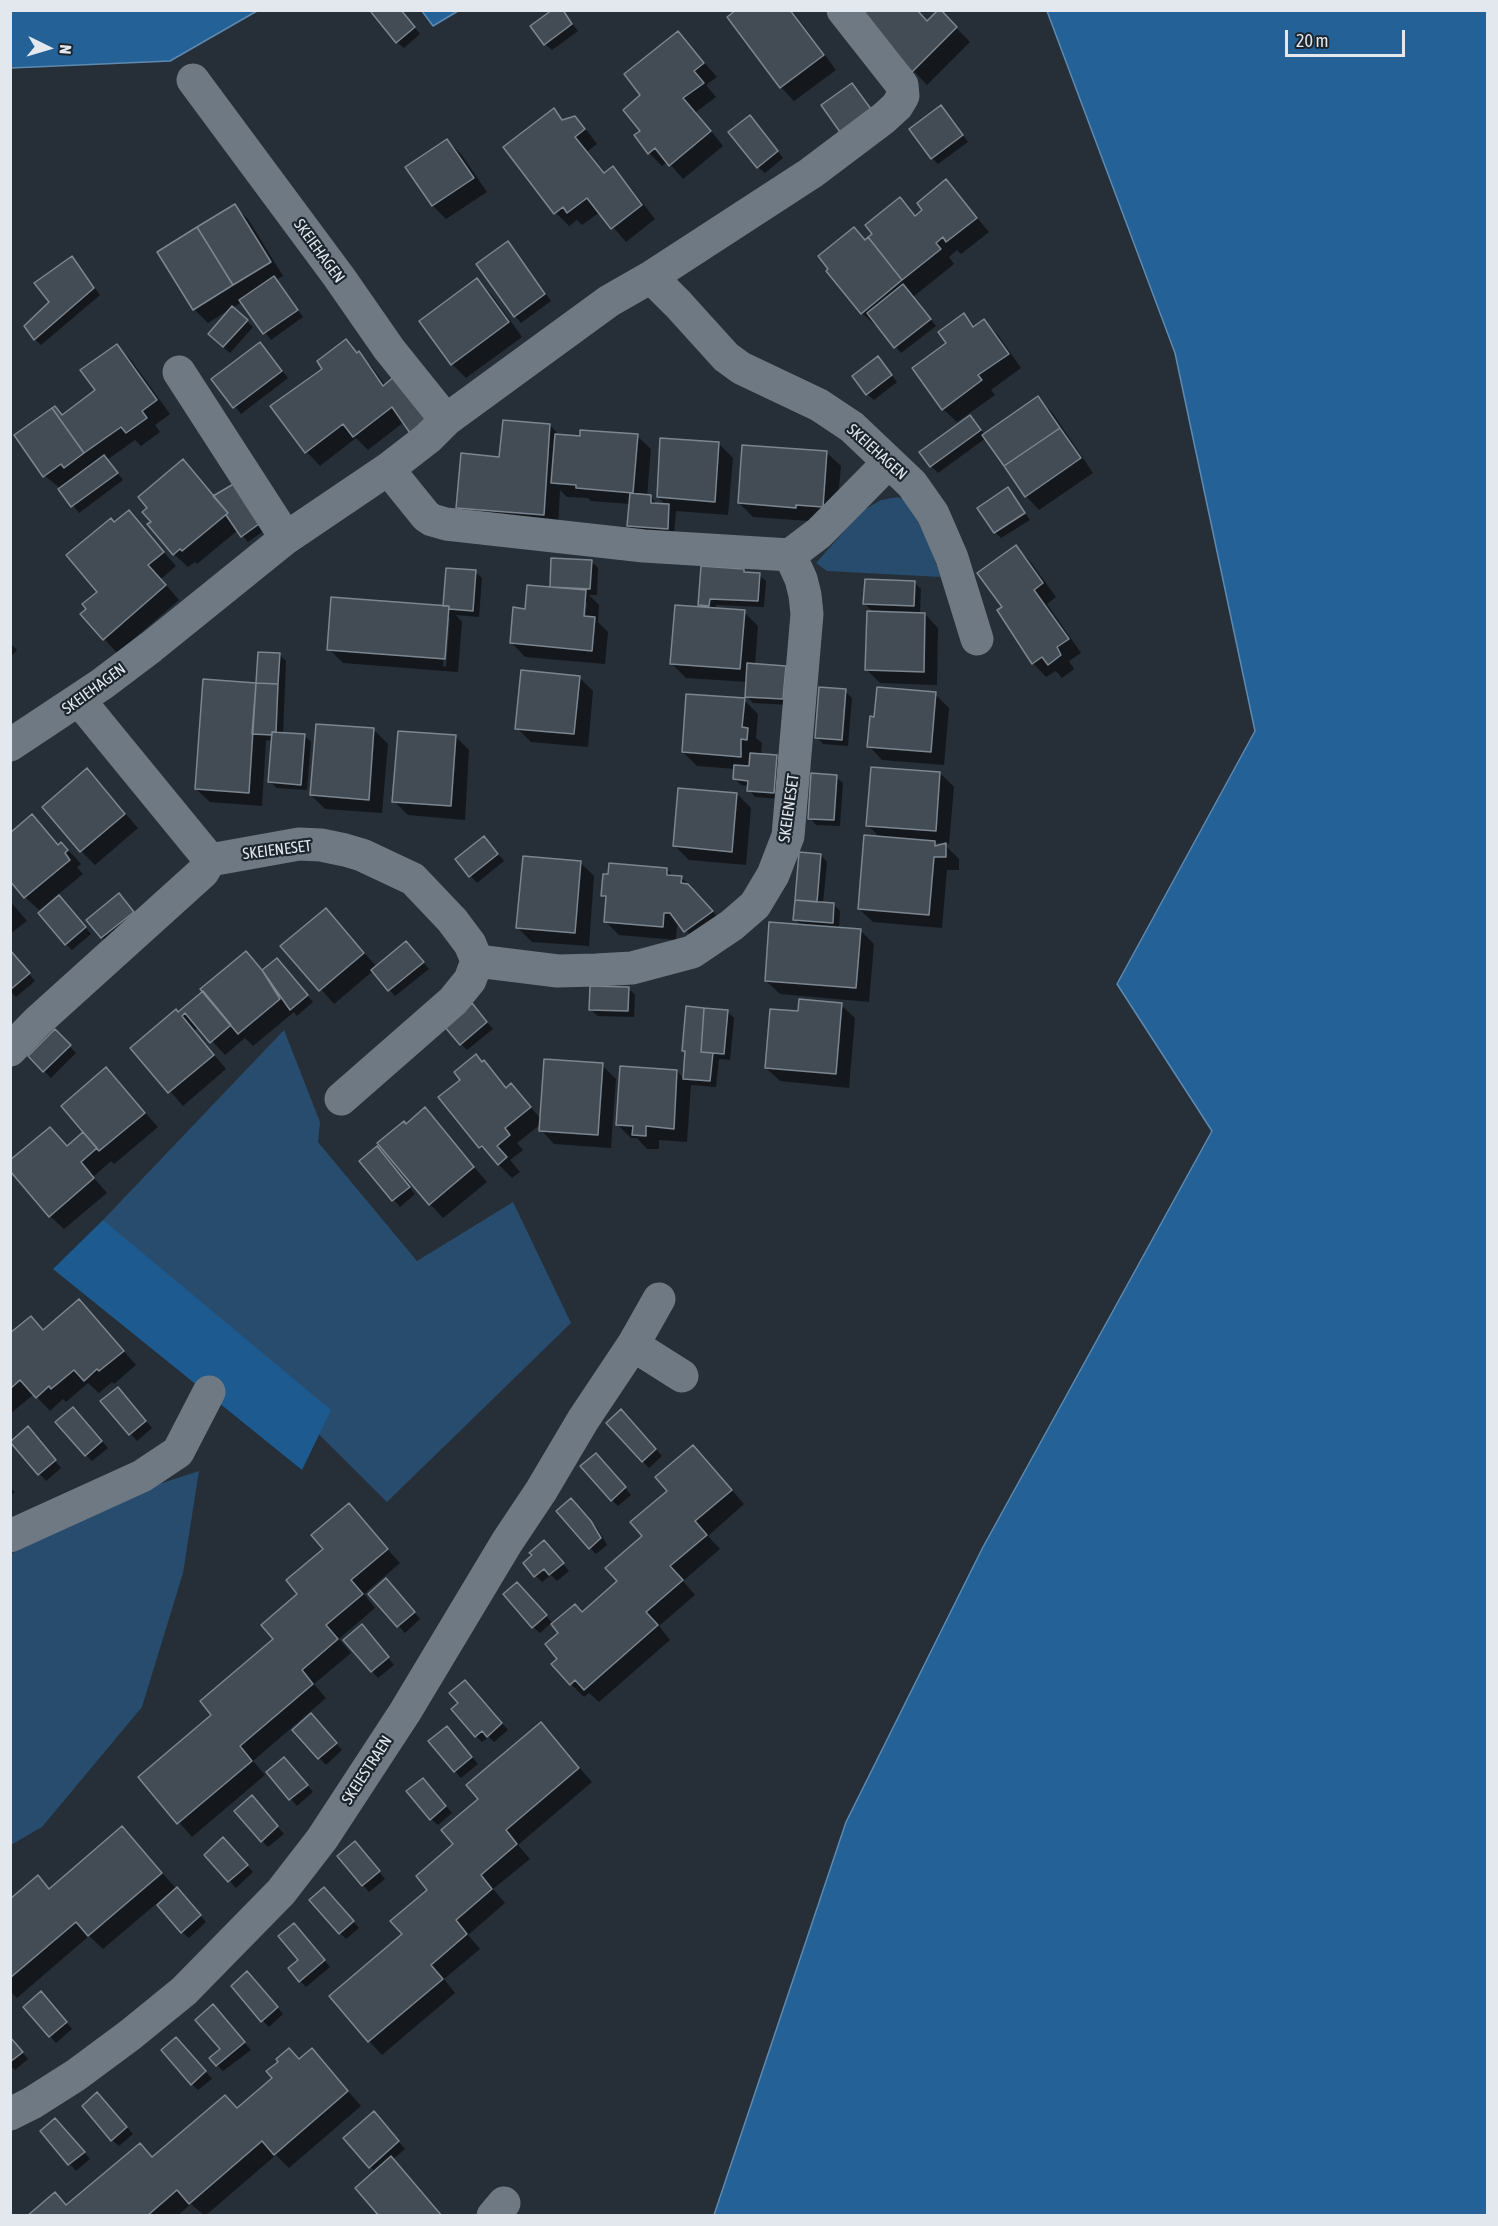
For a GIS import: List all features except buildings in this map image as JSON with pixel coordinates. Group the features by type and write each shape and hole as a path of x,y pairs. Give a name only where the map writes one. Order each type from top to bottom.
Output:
{"street":[{"name":"SKEIEHAGEN","path":"10,745 79,700 151,647 286,538 388,469 428,438 446,420 609,301 651,277 811,173 884,118 897,106 903,96 902,85 843,10"},
{"name":"SKEIEHAGEN","path":"193,80 339,277 389,349 446,420"},
{"name":"SKEIEHAGEN","path":"651,277 726,357 741,368 819,405 852,427 912,483 933,514 955,568 977,639"},
{"path":"179,372 286,538"},
{"path":"388,469 426,516 446,524 644,546 790,555 819,533 889,462"},
{"name":"SKEIENESET","path":"210,860 299,844 321,845 362,855 413,879 452,920 470,944 477,961 558,971 632,968 692,952 732,925 755,905 773,875 788,836 807,614 801,579 790,555"},
{"path":"10,1050 37,1022 203,873 210,860 79,700"},
{"path":"341,1099 453,1001 470,980 477,961"},
{"name":"SKEIESTRAEN","path":"10,2114 76,2075 130,2036 184,1991 281,1892 322,1839 405,1712 583,1420 633,1345 659,1299"},
{"path":"633,1345 682,1376"},
{"path":"10,1536 142,1476 178,1452 209,1392"}],"shaded area":[{"path":"10,11 257,11 170,61 11,68"},
{"path":"422,11 458,11 433,26"},
{"path":"1047,11 1487,11 1487,2215 714,2215 846,1822 983,1547 1212,1131 1117,984 1255,731 1175,353"},
{"path":"898,497 911,503 921,521 941,577 827,571 816,563 862,511 881,500"},
{"path":"284,1030 320,1122 318,1142 417,1261 513,1202 571,1323 387,1502 103,1220"},
{"path":"103,1220 331,1410 302,1470 53,1269"},
{"path":"199,1471 183,1573 142,1707 42,1827 11,1845 11,1554 110,1500"}]}
